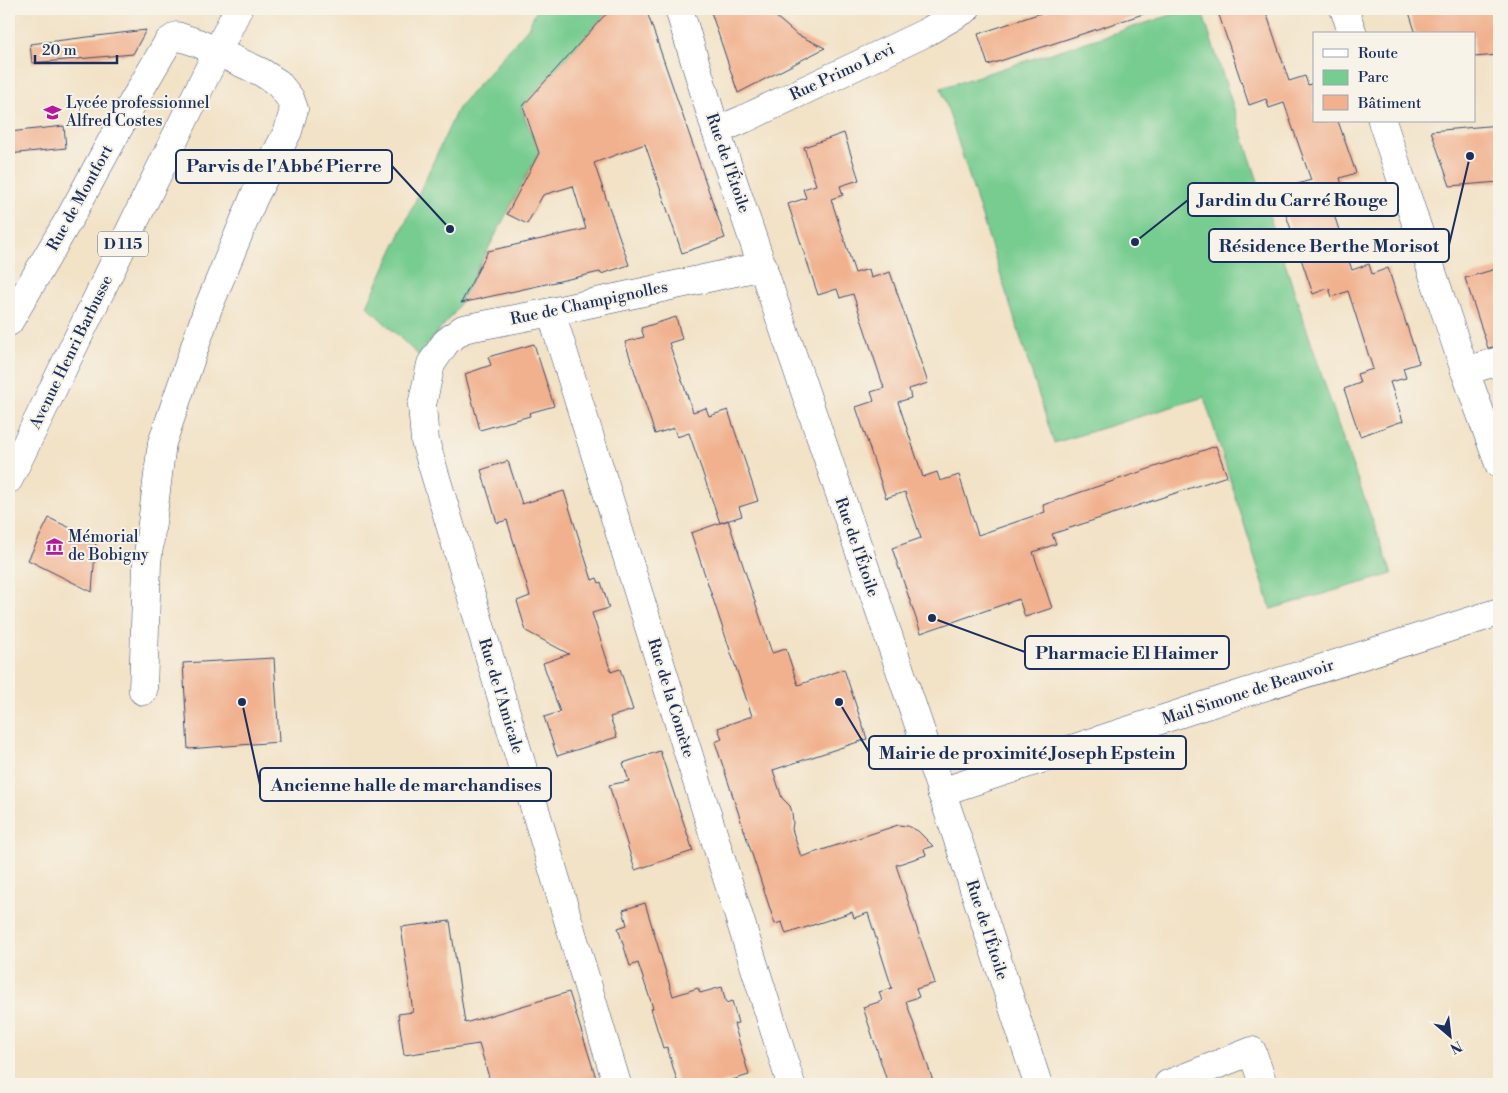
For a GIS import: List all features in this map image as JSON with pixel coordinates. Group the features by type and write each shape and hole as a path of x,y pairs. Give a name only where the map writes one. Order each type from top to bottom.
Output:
{"street":[{"name":"Avenue Henri Barbusse","path":"9,479 238,9"},
{"name":"Rue de l'Étoile","path":"679,9 716,131 941,792 1038,1084"},
{"name":"Rue Primo Levi","path":"716,131 925,33 966,9"},
{"path":"1344,9 1352,32"},
{"name":"Rue de Montfort","path":"9,322 168,42 177,36 217,52"},
{"path":"143,691 147,563 162,443 208,308 254,197 288,131 294,109 290,98 278,84 262,72 217,52"},
{"path":"1382,122 1465,371 1499,464"},
{"name":"Rue de Champignolles","path":"431,364 446,342 463,329 551,312 762,266"},
{"name":"Rue de la Comète","path":"551,312 791,1084"},
{"path":"1465,371 1499,361"},
{"name":"Rue de l'Amicale","path":"431,364 422,405 425,441 617,1084"},
{"name":"Mail Simone de Beauvoir","path":"941,792 1190,710 1499,612"},
{"path":"1168,1084 1252,1051 1263,1084"}],"green space":[{"path":"537,9 610,9 521,108 539,152 455,312 418,355 367,306 458,108 528,28"},
{"path":"1190,9 1201,9 1345,445 1392,574 1271,609 1204,397 1054,443 941,88"}],"building":[{"path":"613,9 646,9 725,238 682,253 645,144 594,163 629,265 601,274 600,272 461,303 488,251 586,229 573,186 543,195 527,224 507,214 539,153 523,106 603,17"},
{"path":"710,9 767,9 796,34 825,48 738,93"},
{"path":"1053,9 1145,9 1146,13 988,65 978,34"},
{"path":"1217,9 1265,9 1289,81 1305,76 1308,85 1313,83 1313,122 1338,122 1356,173 1340,178 1343,188 1327,193 1352,270 1369,264 1372,274 1388,268 1419,363 1403,368 1406,378 1390,382 1403,421 1360,436 1344,389 1360,383 1357,374 1373,369 1348,291 1332,297 1329,288 1313,294 1281,200 1297,194 1294,185 1311,180 1284,103 1269,108 1266,99 1249,105"},
{"path":"1408,9 1499,9 1499,55 1476,57 1476,32 1415,32"},
{"path":"146,30 133,54 32,63 30,44"},
{"path":"1499,125 1499,182 1450,186 1431,131"},
{"path":"64,126 66,148 9,154 9,132"},
{"path":"844,133 859,180 840,186 843,195 831,199 855,273 869,269 871,278 890,272 928,383 909,389 911,398 898,402 923,477 937,472 940,481 959,475 978,535 1045,512 1043,505 1216,446 1227,476 1052,534 1056,544 1033,552 1052,608 1025,617 1019,599 921,633 892,548 921,538 905,492 886,498 856,407 874,401 871,392 884,388 853,294 840,298 837,289 818,295 788,204 806,198 803,189 816,185 804,147"},
{"path":"1499,268 1499,346 1488,348 1465,278"},
{"path":"676,317 682,339 669,343 693,412 706,408 709,416 728,410 758,501 739,507 742,516 720,523 689,433 677,437 674,428 655,434 625,342 644,337 641,328"},
{"path":"534,344 554,406 529,413 530,416 480,430 465,374 491,365 488,357"},
{"path":"508,461 522,504 564,491 592,580 597,578 599,583 601,582 609,608 592,613 611,672 620,669 633,710 610,717 617,737 557,756 544,717 560,712 543,663 569,654 526,631 517,601 530,596 507,520 497,523 481,470"},
{"path":"49,518 96,540 92,592 28,560"},
{"path":"728,520 772,653 786,649 798,685 844,669 867,739 773,770 782,798 790,806 792,812 792,829 801,857 898,825 908,826 918,831 933,846 924,849 926,855 896,865 935,983 916,989 919,997 906,1001 934,1084 888,1084 863,1007 882,1001 879,992 892,988 868,913 854,918 852,912 786,934 782,922 775,924 715,742 722,739 718,728 752,716 691,533"},
{"path":"274,658 279,742 188,749 183,663"},
{"path":"660,751 693,851 635,870 609,785 629,781 623,763"},
{"path":"645,903 673,996 698,988 700,993 722,987 726,1003 732,1001 738,1023 734,1024 749,1075 718,1084 678,1084 667,1047 663,1048 651,1009 653,1008 638,963 630,966 618,928 627,925 623,910"},
{"path":"450,921 465,1023 569,992 598,1084 491,1084 479,1044 404,1055 398,1014 413,1012 401,927"}],"place":[{"name":"Lycée professionnel Alfred Costes","path":"52,112"},
{"name":"Résidence Berthe Morisot","path":"1470,156"},
{"name":"Parvis de l'Abbé Pierre","path":"450,229"},
{"name":"Jardin du Carré Rouge","path":"1135,242"},
{"name":"Mémorial de Bobigny","path":"54,546"},
{"name":"Pharmacie El Haimer","path":"932,618"},
{"name":"Ancienne halle de marchandises","path":"242,702"},
{"name":"Mairie de proximité Joseph Epstein","path":"839,702"}]}
